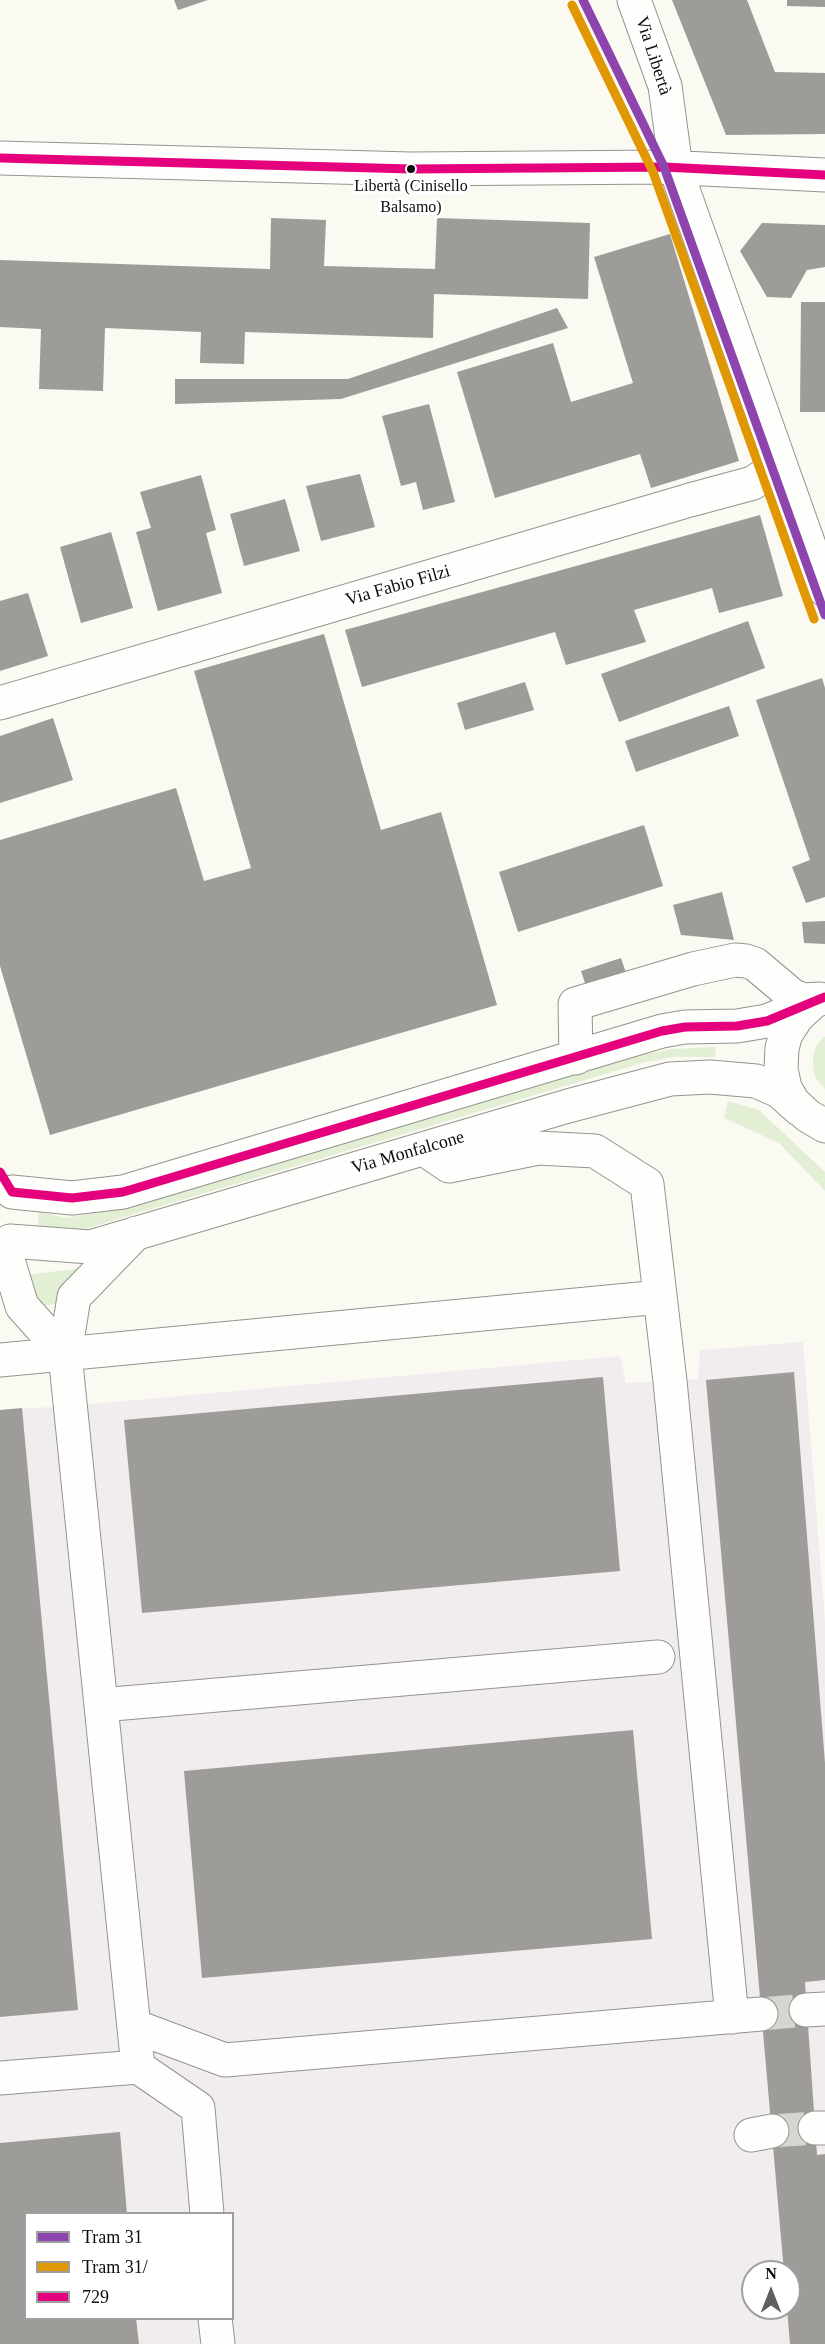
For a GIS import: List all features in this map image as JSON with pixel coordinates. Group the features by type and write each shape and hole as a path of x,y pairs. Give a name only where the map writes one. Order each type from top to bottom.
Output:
{"street":[{"name":"Via Libertà","path":"634,0 665,86 676,168 825,590"},
{"path":"0,158 411,169 676,168 825,175"},
{"name":"Via Fabio Filzi","path":"0,703 753,483 773,470 775,450"},
{"path":"576,1058 575,1004 693,969 735,960 746,961 755,964 793,996 804,1000 822,998"},
{"path":"64,1354 22,1306 5,1249 16,1220 6,1182 72,1198 123,1192 662,1031 685,1027 736,1026 766,1021 822,998"},
{"path":"814,1122 791,1099 780,1065 782,1048 788,1030 796,1017 808,1006 822,998"},
{"name":"Via Monfalcone","path":"5,1249 90,1247 590,1100 670,1079 710,1077 756,1081 779,1091 814,1122"},
{"path":"134,2026 225,2060 747,2016 647,1184 595,1151 538,1148 449,1166 424,1149"},
{"path":"136,1233 74,1297 64,1354 138,2067"},
{"path":"0,1360 660,1297"},
{"path":"0,1315 64,1354"},
{"path":"101,1706 658,1657"},
{"path":"0,2078 138,2067 198,2108 207,2212"},
{"path":"215,2320 218,2344"}],"shaded area":[{"path":"803,1342 825,1622 825,2344 0,2344 0,1410 70,1406 620,1356 626,1383 698,1379 700,1350"}],"green space":[{"path":"825,1036 825,1089 816,1079 813,1056 817,1045"},
{"path":"716,1047 715,1057 673,1057 642,1063 74,1232 38,1225 39,1212 66,1218 100,1212 633,1057 671,1049"},
{"path":"728,1101 759,1110 825,1172 825,1191 779,1143 724,1118"},
{"path":"90,1267 60,1303 33,1308 25,1275"}],"building":[{"path":"174,0 208,0 178,10"},
{"path":"672,0 747,0 775,72 825,73 825,134 726,135"},
{"path":"787,0 825,0 825,7 787,6"},
{"path":"271,218 326,220 324,266 435,269 437,218 590,223 588,299 434,294 433,338 245,332 244,364 200,363 201,332 105,328 103,391 39,389 41,329 0,327 0,260 270,269"},
{"path":"762,223 825,225 825,267 807,270 791,298 767,297 740,251"},
{"path":"670,234 739,461 651,488 640,454 495,498 457,372 553,343 571,402 633,383 594,257"},
{"path":"801,302 825,302 825,412 800,412"},
{"path":"557,308 568,328 341,399 175,404 175,379 348,379"},
{"path":"429,404 455,502 423,510 416,482 401,486 382,416"},
{"path":"360,474 375,527 321,541 306,486"},
{"path":"201,475 216,530 206,533 222,593 158,611 136,532 151,528 140,492"},
{"path":"285,499 300,551 244,566 230,514"},
{"path":"760,515 783,596 719,613 712,588 634,610 646,642 566,665 555,632 362,687 345,630"},
{"path":"111,532 133,608 81,623 60,547"},
{"path":"28,593 48,656 0,671 0,601"},
{"path":"748,621 765,668 619,722 601,674"},
{"path":"324,634 381,830 441,812 497,1005 50,1135 0,966 0,840 176,788 204,881 251,868 194,671"},
{"path":"822,678 825,688 825,897 806,903 792,867 810,860 756,700"},
{"path":"525,682 534,710 465,730 457,703"},
{"path":"729,706 739,736 636,772 625,741"},
{"path":"53,718 73,780 0,803 0,736"},
{"path":"644,825 663,886 518,932 499,872"},
{"path":"722,892 734,940 681,935 673,905"},
{"path":"825,921 825,944 804,943 802,922"},
{"path":"621,958 632,991 592,1004 581,971"},
{"path":"794,1372 825,1763 825,1980 805,1982 817,2155 825,2154 825,2344 790,2344 788,2320 801,2320 801,2260 783,2260 706,1380"},
{"path":"603,1377 620,1571 142,1613 124,1420"},
{"path":"22,1408 78,2010 0,2017 0,1410"},
{"path":"633,1730 652,1939 202,1978 184,1771"},
{"path":"120,2132 127,2212 24,2212 24,2320 136,2320 139,2344 0,2344 0,2143"}],"tunnel":[{"path":"761,2014 806,2010"},
{"path":"772,2131 815,2128"}],"tram line":[{"name":"31","path":"583,0 664,167 825,615"},
{"name":"31/","path":"572,5 653,172 814,619"}],"transit line":[{"name":"729","path":"0,158 411,169 664,167 825,175"},
{"name":"729","path":"0,1172 12,1192 72,1198 123,1192 662,1031 685,1027 737,1026 767,1021 825,997"}],"place":[{"name":"Libertà (Cinisello Balsamo)","path":"411,169"}]}
